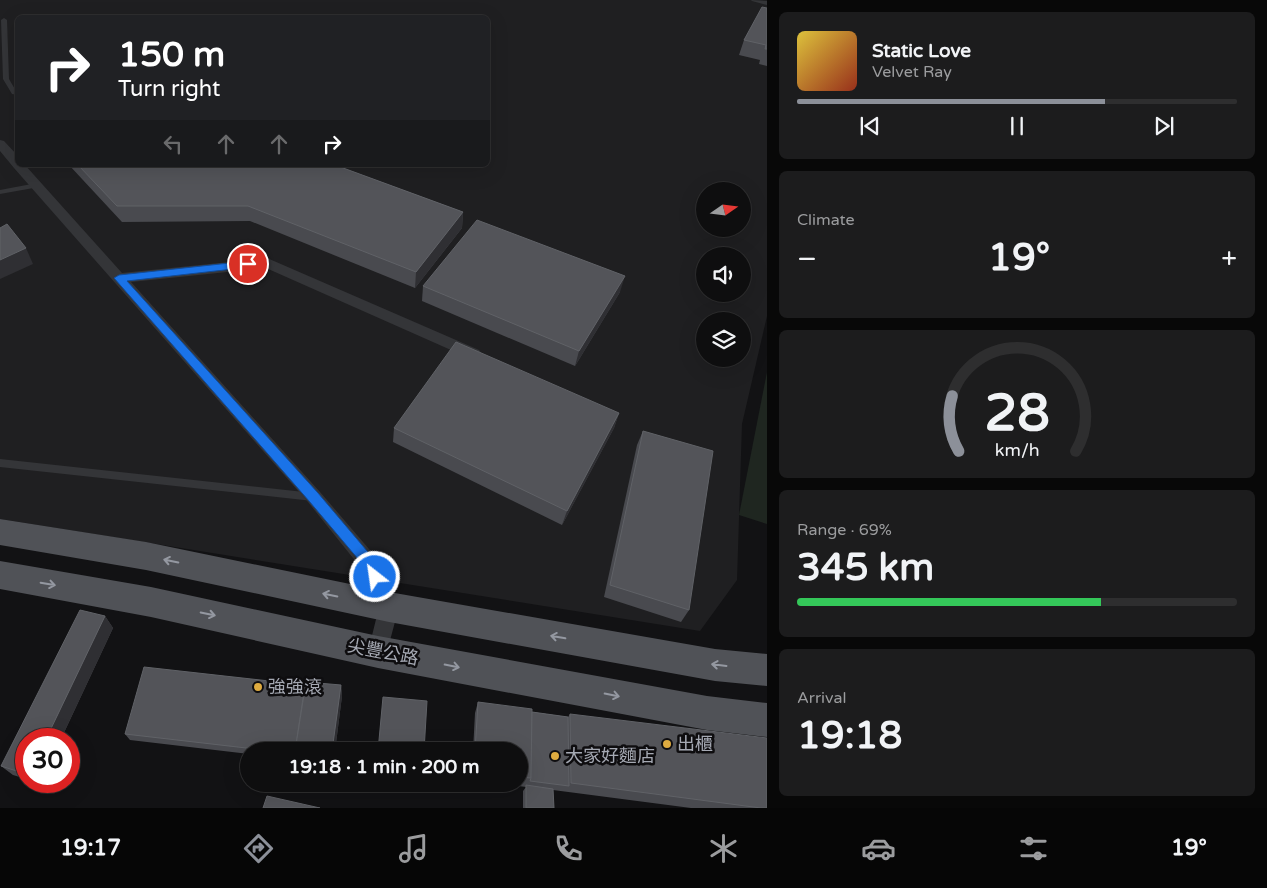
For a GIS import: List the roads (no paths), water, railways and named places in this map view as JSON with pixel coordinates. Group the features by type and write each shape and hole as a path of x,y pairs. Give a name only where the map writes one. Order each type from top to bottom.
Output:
{"main road":[{"path":"0,532 146,556 389,607 715,664 767,670"},
{"name":"尖豐公路","path":"0,575 151,602 378,652 707,713 767,720"}],"street":[{"path":"0,144 15,161"},
{"path":"21,167 314,497 368,562 389,607 378,652"},
{"path":"119,278 266,262 485,358"}],"lane":[{"path":"754,0 767,3"},
{"path":"4,20 6,79 15,93"},
{"path":"0,192 36,185"},
{"path":"0,463 314,497"}],"place":[{"name":"強強滾","path":"258,687"},
{"name":"出櫃","path":"667,744"},
{"name":"大家好麵店","path":"555,756"}]}
